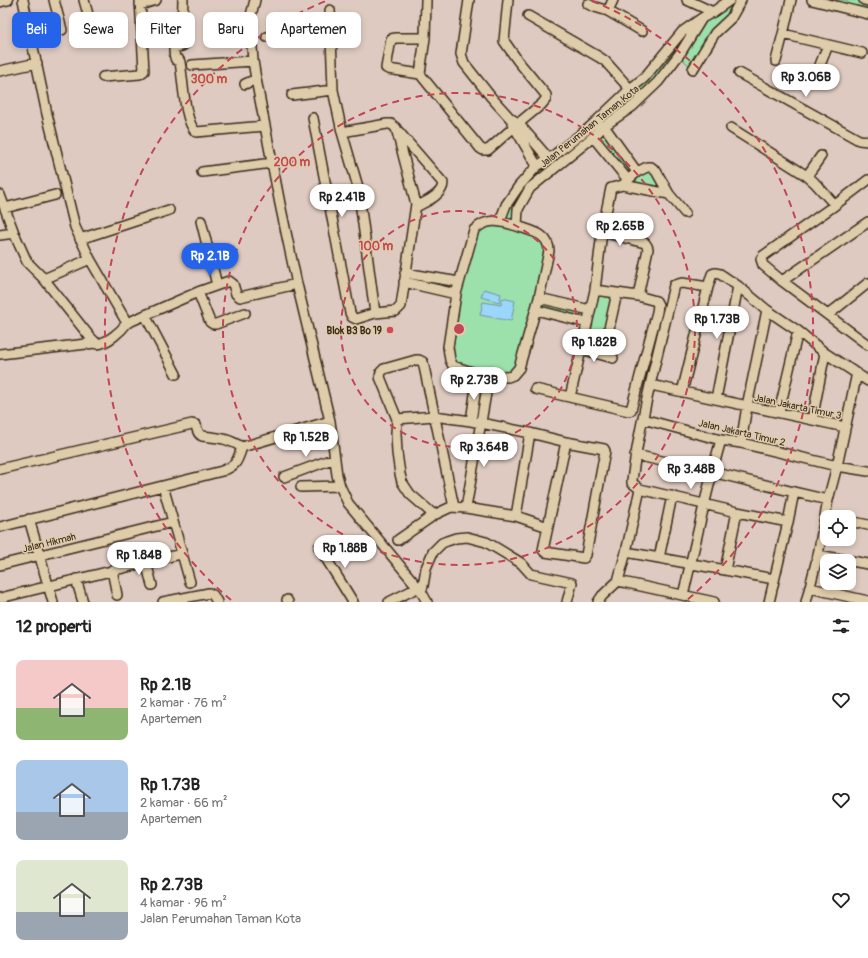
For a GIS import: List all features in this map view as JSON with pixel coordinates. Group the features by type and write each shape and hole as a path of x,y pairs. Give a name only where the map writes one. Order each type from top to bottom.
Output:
{"street":[{"path":"0,2 8,0"},
{"path":"23,0 57,156 75,227 90,259 127,323"},
{"path":"54,0 62,30"},
{"path":"84,0 87,12"},
{"path":"103,77 140,74 144,71 140,2 156,0"},
{"path":"183,0 182,26 185,44 174,48 174,51 175,59 179,60 180,62 186,109 193,130 196,132 265,126"},
{"path":"252,12 255,0"},
{"path":"420,74 426,0"},
{"path":"469,0 461,54 464,63 491,98 549,159"},
{"path":"424,38 391,39 386,68 388,70 420,74 483,150 488,150 546,99 546,95 518,61 504,41 508,0"},
{"path":"608,11 613,0"},
{"path":"687,0 713,12"},
{"path":"702,18 730,0"},
{"path":"693,69 715,33 731,18 741,0"},
{"path":"776,61 791,0"},
{"path":"812,0 868,14"},
{"path":"864,0 868,1"},
{"path":"588,4 608,11 642,32"},
{"path":"528,16 605,61 630,89"},
{"name":"Jalan Perumahan Taman Kota","path":"500,221 506,205 519,186 538,166 589,128 630,89 644,78 682,32 702,18"},
{"name":"Jalan Perumahan Taman Kota","path":"517,226 518,209 530,188 593,137 604,126 633,106 658,82 681,52 702,18"},
{"path":"783,34 862,53"},
{"path":"816,75 828,45"},
{"path":"252,48 256,79 280,204 297,284 330,421 337,475 340,486 346,500 380,540 427,602"},
{"path":"332,48 333,90 342,132 355,173 360,198 375,313"},
{"path":"192,65 253,61"},
{"path":"0,71 37,63"},
{"path":"739,73 859,140 868,141"},
{"path":"245,84 256,79"},
{"path":"292,95 333,90"},
{"path":"313,118 350,313 352,317 356,319 375,313 392,312 399,309 401,306 416,207 396,128"},
{"path":"342,132 387,124 391,124 396,128 443,184 441,191 416,207"},
{"path":"516,125 538,166"},
{"path":"604,126 637,172"},
{"path":"731,128 807,176 835,205"},
{"path":"593,137 626,182 668,194"},
{"path":"807,176 821,156"},
{"path":"202,172 272,163"},
{"path":"570,397 595,290 602,232 611,188 626,182 637,172 647,167 651,167 656,171 668,194 685,213"},
{"path":"868,180 762,257 761,260 763,265 782,281 868,345"},
{"path":"0,195 14,233 27,262 44,279 95,343"},
{"path":"5,208 55,195"},
{"path":"80,239 169,210"},
{"path":"201,221 217,285"},
{"path":"500,221 541,235 545,238 549,247 539,298 519,368 513,375 508,377 478,374 453,366 450,360 448,347 456,294 474,230 481,224 500,221"},
{"path":"782,281 868,222"},
{"path":"602,232 644,243 647,246 648,249 638,296"},
{"path":"0,235 14,233"},
{"path":"44,279 90,259"},
{"path":"405,273 459,282"},
{"path":"682,392 708,287 712,274 715,273 720,274 738,286 767,310 798,331 825,353 867,378"},
{"path":"0,354 95,343 99,344 122,329 127,323 198,292 229,281 233,284 236,294 240,296 297,284"},
{"path":"404,282 456,294"},
{"path":"708,287 682,283 674,285 635,455 632,480 633,484 640,488 704,504 788,522"},
{"path":"828,315 868,284"},
{"path":"716,399 738,286"},
{"path":"535,389 629,411 631,410 658,305 656,301 638,296 595,290"},
{"path":"198,292 210,322 213,324 245,313"},
{"path":"603,355 617,293"},
{"path":"539,298 590,310"},
{"path":"536,310 587,323"},
{"path":"741,443 747,406 767,310"},
{"path":"145,315 176,374"},
{"path":"779,412 798,331"},
{"path":"581,349 614,358"},
{"path":"812,420 825,353"},
{"path":"434,515 410,494 402,482 397,453 397,419 380,377 381,372 384,369 416,360 421,361 423,364 454,507"},
{"path":"827,510 828,500 837,466 857,373"},
{"path":"471,421 478,374"},
{"path":"466,508 489,376"},
{"name":"Jalan Jakarta Timur 3","path":"651,385 845,427"},
{"path":"397,419 434,416 471,421 566,442 604,448 605,450 585,557 583,558 545,552 543,550 566,442"},
{"name":"Jalan Jakarta Timur 2","path":"643,419 721,440 741,443 837,466 868,471"},
{"path":"0,469 192,424 196,425 198,432 202,436 222,438 242,447 330,421"},
{"path":"516,516 530,433"},
{"path":"683,595 704,504 721,440"},
{"path":"0,527 222,471 237,462 242,447"},
{"path":"635,455 828,500"},
{"path":"284,477 335,458"},
{"path":"163,486 190,582"},
{"path":"301,487 340,486"},
{"path":"598,602 602,596 618,581 640,488"},
{"path":"769,602 794,492"},
{"path":"659,558 672,496"},
{"path":"398,540 434,515 450,507 516,516 548,527"},
{"path":"725,570 737,512"},
{"path":"29,520 49,586 52,602"},
{"name":"Jalan Hikmah","path":"0,566 172,522"},
{"path":"856,522 868,525"},
{"path":"389,602 419,590 423,586 426,568 433,552 442,543 456,538 467,537 486,542 521,563 531,574 572,583 567,602"},
{"path":"806,602 820,546"},
{"path":"319,547 353,602"},
{"path":"626,552 774,579"},
{"path":"0,598 12,599 49,586 181,554"},
{"path":"818,555 868,564"},
{"path":"146,562 152,585"},
{"path":"112,570 117,595"},
{"path":"76,579 83,602"},
{"path":"618,581 714,602"},
{"path":"810,588 868,601"},
{"path":"162,602 209,593 213,595 217,602"}],"green space":[{"path":"730,0 741,0 693,69 679,56 661,79 604,126 637,171 647,167 669,194 623,185 628,180 593,137 530,188 517,226 547,241 539,298 590,310 595,290 617,293 603,355 581,349 587,324 536,310 516,372 489,376 450,360 456,294 404,282 405,273 459,282 474,230 500,221 519,186 589,128 672,45"},
{"path":"812,0 868,0 868,14"}],"water":[{"path":"484,289 501,294 499,302 481,297"},
{"path":"502,298 515,301 511,321 480,315 483,302 501,305"}],"place":[{"name":"Blok B3 Bo 19","path":"390,330"}]}
